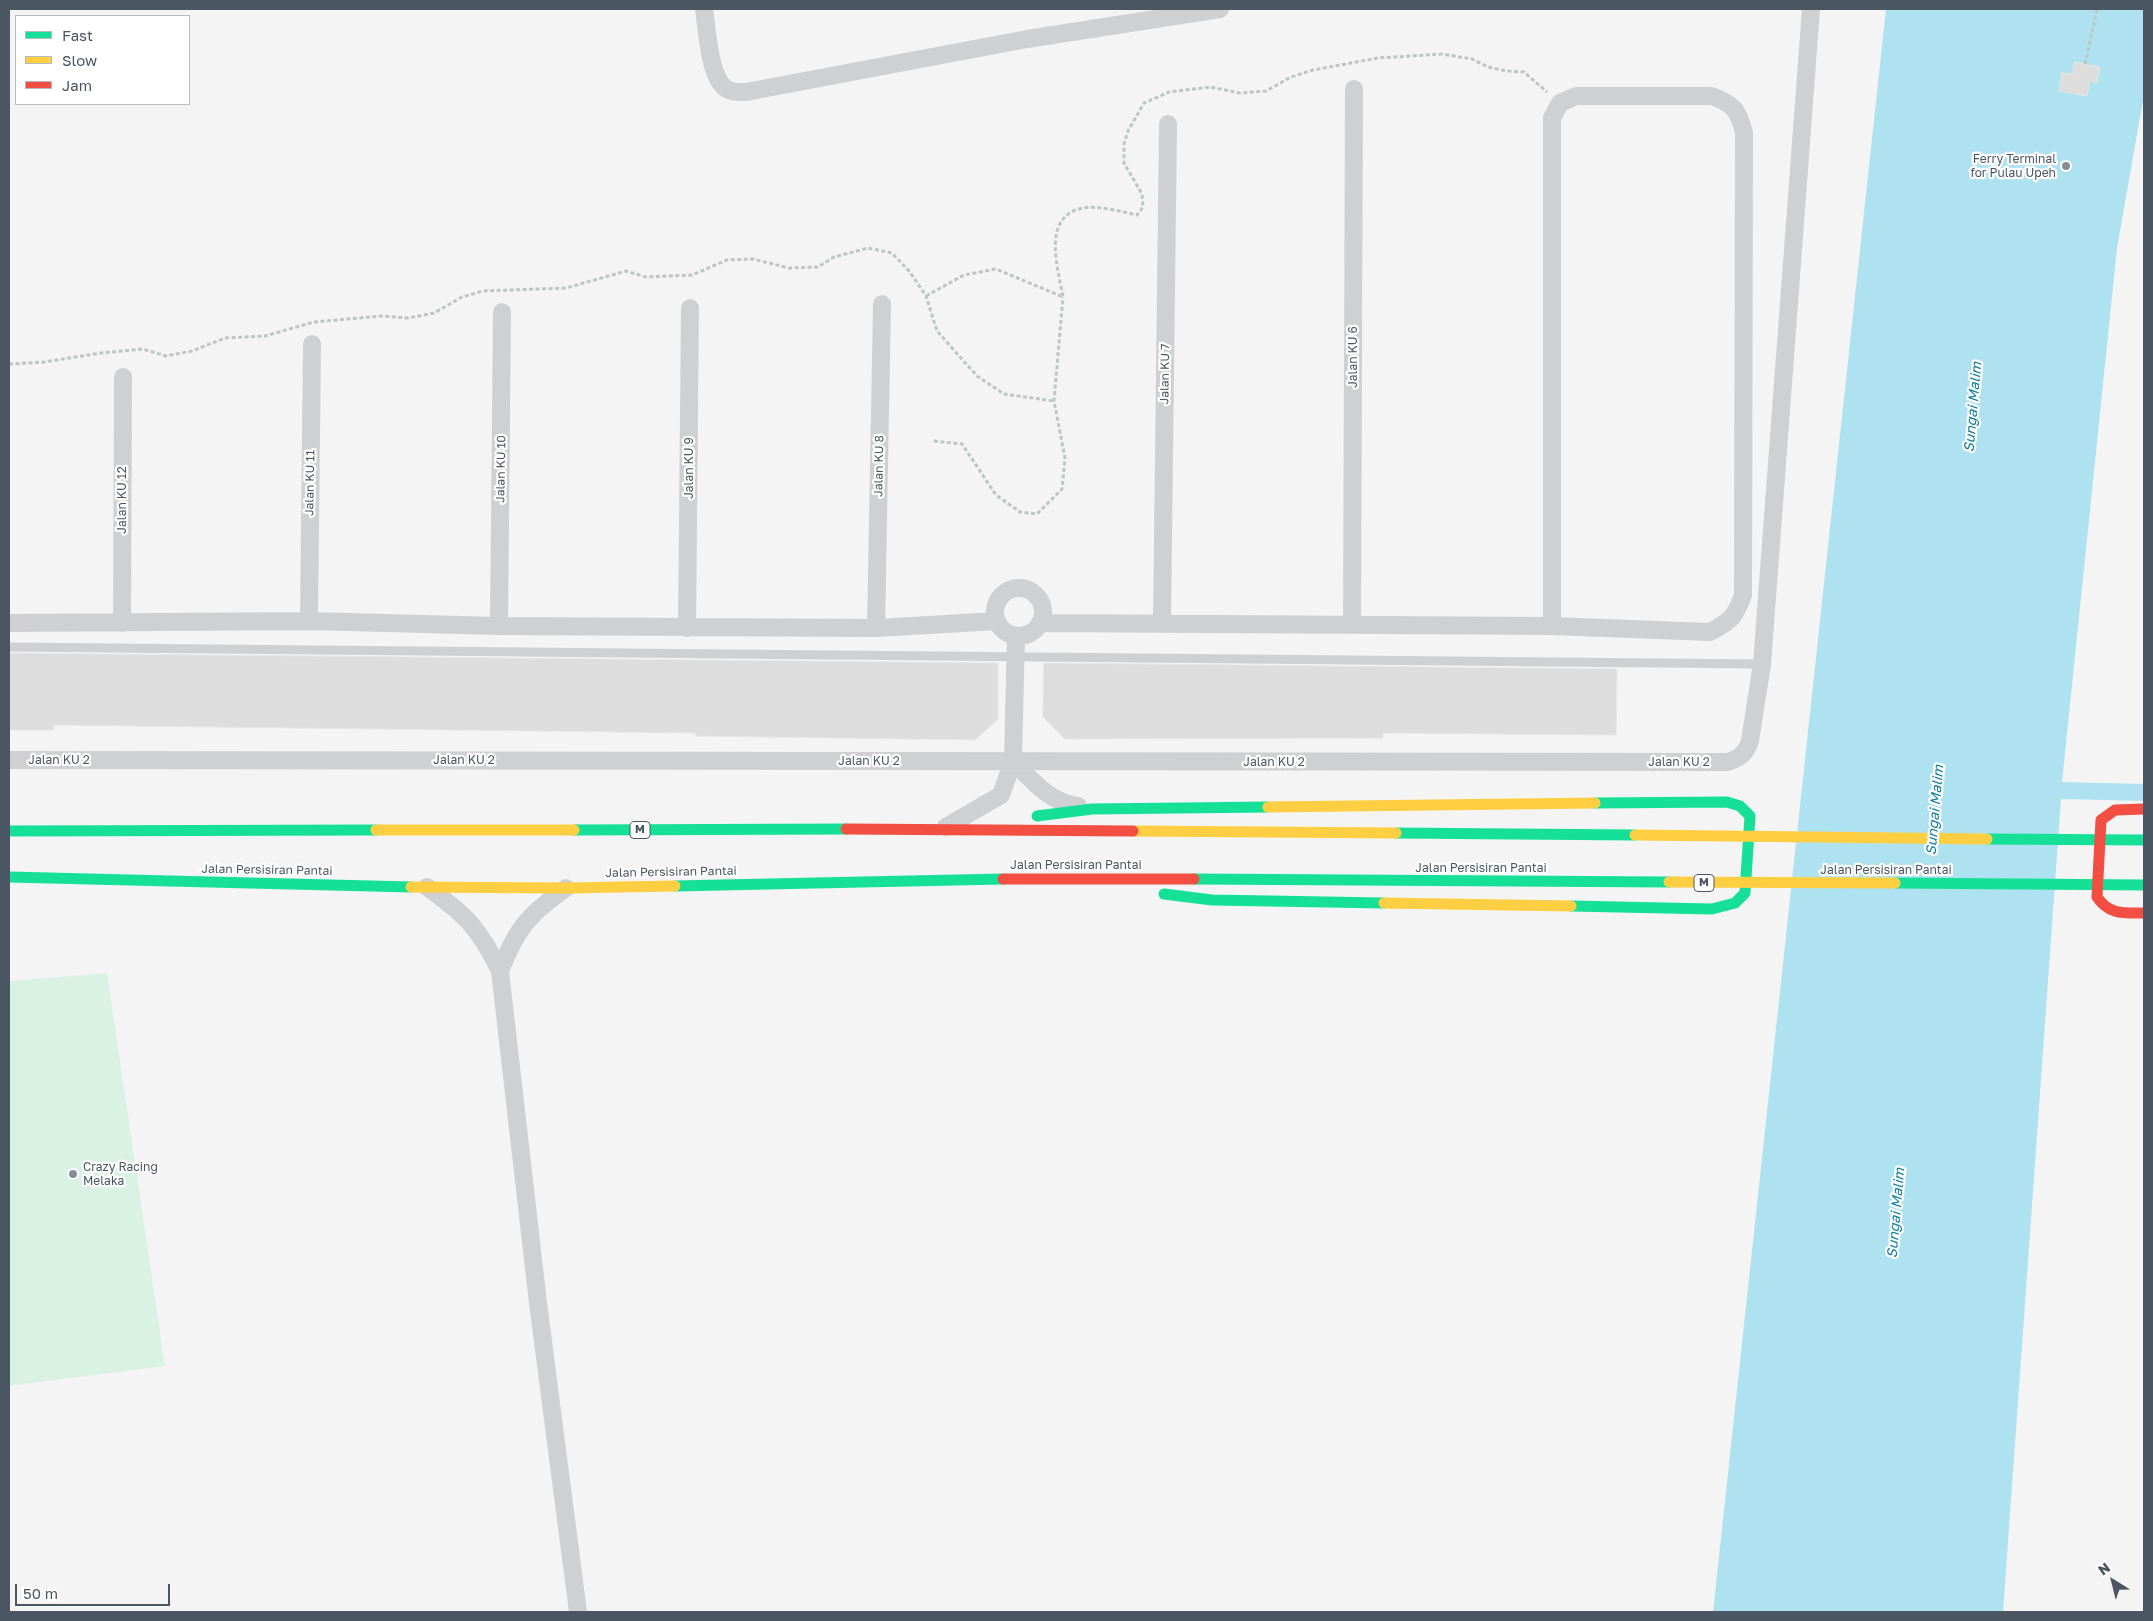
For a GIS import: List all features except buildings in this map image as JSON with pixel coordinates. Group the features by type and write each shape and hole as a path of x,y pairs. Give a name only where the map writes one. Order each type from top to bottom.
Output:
{"main road":[{"path":"941,829 1092,809 1727,802 1738,804 1745,808 1750,816 1745,893 1740,902 1720,908 1212,900 1148,892 1079,878"},
{"path":"2144,809 2113,809 2105,814 2101,820 2097,897 2101,905 2115,913 2144,913"},
{"name":"M","path":"9,831 941,829 2144,840"},
{"name":"Jalan Persisiran Pantai","path":"9,877 427,888 566,888 1079,878 2144,885"}],"street":[{"path":"704,9 716,77 724,87 734,92 746,92 1027,39 1220,9"},
{"path":"1762,664 1810,9"},
{"name":"Jalan KU 6","path":"1352,625 1354,89"},
{"path":"1040,623 1552,626 1710,632 1728,622 1737,612 1743,595 1744,133 1740,117 1726,101 1711,96 1576,96 1560,103 1552,118 1552,626"},
{"name":"Jalan KU 7","path":"1162,624 1168,124"},
{"name":"Jalan KU 8","path":"876,628 882,304"},
{"name":"Jalan KU 9","path":"687,628 690,308"},
{"name":"Jalan KU 10","path":"499,626 502,312"},
{"name":"Jalan KU 11","path":"308,621 312,344"},
{"name":"Jalan KU 12","path":"122,623 123,376"},
{"path":"1021,588 1035,594 1040,600 1043,616 1040,623 1030,633 1016,636 1005,631 997,621 995,613 1000,598 1005,592 1021,588"},
{"path":"9,623 308,621 499,626 876,628 997,621"},
{"path":"941,829 1001,795 1013,761 1016,636"},
{"name":"Jalan KU 2","path":"9,760 1728,762 1738,759 1748,746 1762,664"},
{"path":"1013,761 1045,793 1063,804 1092,809"},
{"path":"427,888 453,906 473,925 485,941 500,971 538,1303 578,1612"},
{"path":"500,971 512,941 526,921 543,905 566,888"}],"lane":[{"path":"9,647 1762,664"}],"path":[{"path":"2085,64 2097,9"},
{"path":"934,441 962,444 996,495 1020,512 1037,514 1062,489 1065,458 1054,401 1063,297 1055,249 1056,231 1067,214 1084,207 1137,215 1143,207 1142,194 1124,163 1124,144 1128,131 1144,103 1169,92 1210,87 1240,93 1266,92 1291,77 1313,70 1378,58 1442,54 1472,59 1488,67 1506,71 1524,72 1560,103"},
{"path":"9,364 44,362 101,352 143,350 166,356 192,351 225,338 265,336 314,322 381,316 408,318 434,313 462,297 483,291 566,288 626,271 646,277 692,275 727,260 753,259 789,268 818,267 834,257 868,248 892,253 910,272 926,296 937,331 977,376 1004,394 1054,401"},
{"path":"926,296 964,275 996,269 1063,297"}],"green space":[{"name":"Crazy Racing Melaka","path":"107,973 165,1366 9,1386 9,981"}],"water":[{"name":"Sungai Malim","path":"1886,9 2144,9 2144,95 2117,248 2062,782 2144,784 2144,801 2061,799 2003,1612 1713,1612"}],"traffic: fast":[{"path":"1571,906 1712,909 1735,903 1745,893 1750,816 1740,806 1727,802 1595,803"},
{"path":"1037,816 1092,809 1268,807"},
{"path":"574,830 846,829"},
{"path":"9,831 376,830"},
{"path":"1396,833 1635,835"},
{"path":"1987,839 2144,840"},
{"path":"9,877 411,887"},
{"path":"675,886 1003,879"},
{"path":"1194,879 1669,882"},
{"path":"1895,883 2144,885"},
{"path":"1164,894 1212,900 1384,903"}],"traffic: slow":[{"path":"1268,807 1595,803"},
{"path":"376,830 574,830"},
{"path":"1133,831 1396,833"},
{"path":"1635,835 1987,839"},
{"path":"1669,882 1895,883"},
{"path":"411,887 566,888 675,886"},
{"path":"1384,903 1571,906"}],"traffic: jam":[{"path":"2144,809 2115,810 2101,820 2097,897 2112,910 2124,913 2144,913"},
{"path":"846,829 1133,831"},
{"path":"1003,879 1194,879"}],"place":[{"name":"Ferry Terminal for Pulau Upeh","path":"2066,166"},
{"name":"Crazy Racing Melaka","path":"73,1174"}]}
